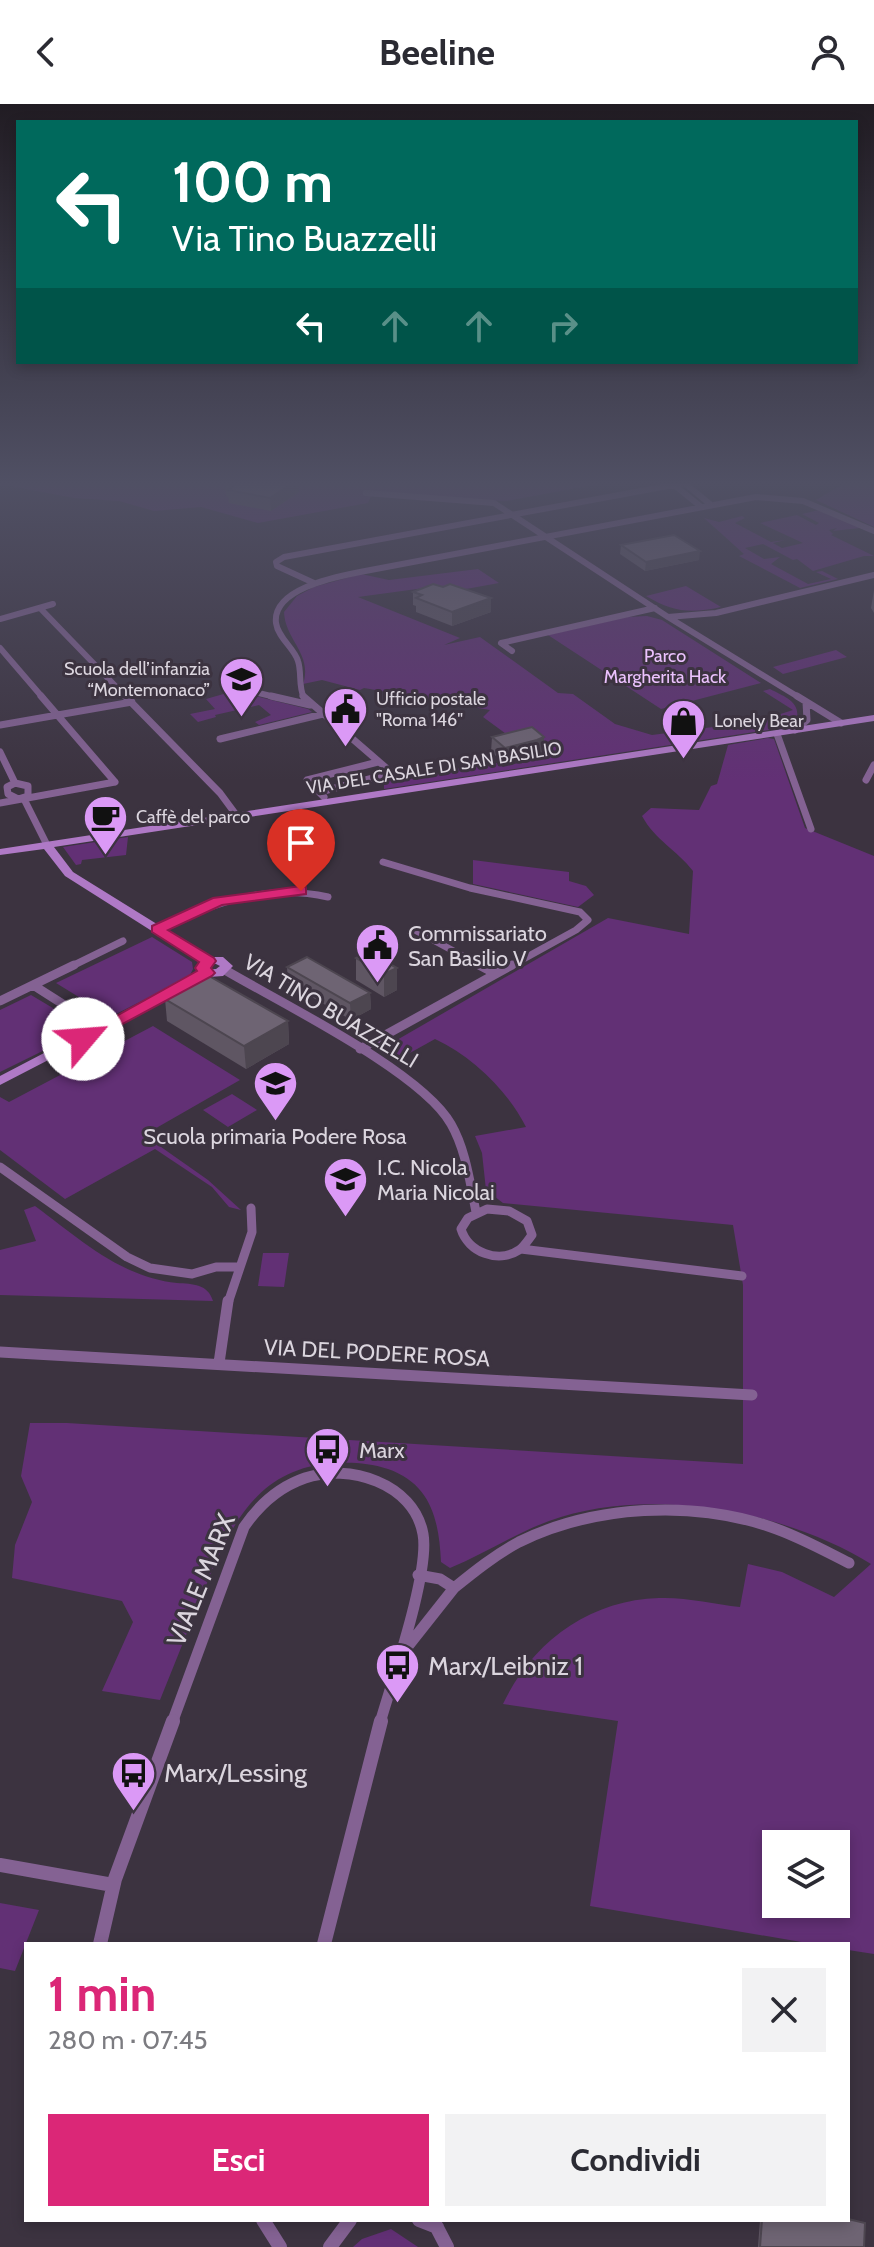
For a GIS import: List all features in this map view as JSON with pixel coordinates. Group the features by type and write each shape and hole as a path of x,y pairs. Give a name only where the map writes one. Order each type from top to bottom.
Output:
{"street":[{"path":"310,581 314,583"},
{"path":"320,792 392,773 303,697 299,689 298,662 289,642 276,626 275,619 281,605 291,595 324,581"},
{"path":"613,581 841,723"},
{"path":"668,617 716,613 849,581"},
{"path":"0,619 53,604"},
{"path":"40,608 220,793 237,816"},
{"path":"512,651 501,643 655,608"},
{"path":"689,630 700,620 716,613"},
{"path":"0,648 115,782 0,803"},
{"path":"242,689 313,705"},
{"path":"0,725 132,702"},
{"path":"795,730 807,720 806,702"},
{"path":"220,739 323,714"},
{"name":"VIA DEL CASALE DI SAN BASILIO","path":"0,852 874,718"},
{"path":"777,734 811,829"},
{"path":"1,755 15,783"},
{"path":"328,802 307,780 378,762"},
{"path":"866,780 874,765"},
{"path":"24,799 29,795 28,786 15,783 7,787 8,794 24,799 47,845"},
{"name":"VIA TINO BUAZZELLI","path":"47,845 69,874 157,929 208,967 223,962 227,966 225,970 411,1081 448,1118 464,1150 476,1212"},
{"path":"360,1049 587,922 586,915 470,888 383,862"},
{"path":"157,929 209,904 228,899 297,891 328,897"},
{"path":"413,929 496,974"},
{"path":"0,1001 123,941"},
{"path":"0,1081 102,1029 208,967"},
{"path":"33,985 102,1029"},
{"path":"0,1167 127,1257 150,1268 192,1274 216,1267 240,1267"},
{"path":"219,1363 229,1295 252,1232 251,1208"},
{"path":"521,1249 532,1235 531,1228 519,1215 498,1209 476,1212 462,1224 460,1232 468,1246 488,1255 521,1249 742,1276"},
{"name":"VIA DEL PODERE ROSA","path":"0,1352 752,1395"},
{"name":"VIALE MARX","path":"100,1942 113,1885 239,1539 258,1509 289,1485 315,1475 352,1475 380,1482 400,1495 420,1525 424,1544 325,1942"},
{"path":"397,1661 454,1588 496,1555 529,1538 587,1519 637,1512 699,1513 754,1522 786,1532 849,1563"},
{"path":"418,1575 434,1577 454,1588"},
{"path":"0,1865 113,1885"},
{"path":"264,2222 280,2247"},
{"path":"330,2247 349,2222"},
{"path":"435,2224 447,2247"}],"green space":[{"path":"336,581 496,581 499,583 455,591 439,586 358,597 460,638 444,645 480,637 558,693 573,694 615,724 652,735 759,721 793,710 763,691 770,689 793,703 797,718 781,728 384,789 384,785 376,782 405,775 410,779 493,761 503,767 537,758 545,752 532,741 513,739 483,717 490,710 364,688 360,690 322,680 303,684 302,655 289,631 284,612 297,596"},
{"path":"787,581 808,584 830,581 800,588"},
{"path":"686,586 721,607 682,610 646,596"},
{"name":"Parco Margherita Hack","path":"647,616 662,620 761,683 661,709 548,635 627,617"},
{"path":"836,650 847,657 783,674 773,667"},
{"path":"234,691 312,712 259,725 255,722 271,715 259,705 198,722 190,714 215,709 206,699"},
{"path":"774,739 805,828 874,856 874,1954 850,1950 850,1942 801,1942 590,1906 618,1721 503,1704 515,1682 547,1644 566,1628 610,1607 669,1598 740,1607 748,1564 782,1572 834,1597 871,1564 836,1545 798,1529 756,1517 714,1509 628,1505 587,1510 549,1521 450,1568 441,1562 438,1532 430,1505 414,1484 403,1476 361,1463 334,1463 305,1468 282,1478 262,1492 232,1531 209,1578 160,1700 102,1691 133,1622 122,1601 12,1578 15,1545 32,1502 21,1476 30,1423 743,1464 743,1285 733,1225 503,1203 486,1190 482,1153 475,1136 526,1127 509,1100 488,1076 463,1055 435,1039 399,1059 383,1048 608,918 689,934 693,871 653,832 642,816 651,808 699,810 711,786 717,784 728,745"},
{"path":"128,837 126,855 82,860 81,864 76,865 63,847"},
{"path":"473,860 569,872 569,881 586,886 594,895 578,907 473,884"},
{"path":"152,937 192,962 189,977 116,1014 108,1015 56,983"},
{"path":"31,995 78,1023 79,1028 69,1038 0,1072 0,1010"},
{"path":"153,1026 240,1080 144,1135 208,1180 241,1210 229,1207 212,1187 155,1149 65,1199 0,1150 0,1097 9,1102"},
{"path":"232,1094 257,1110 228,1127 203,1110"},
{"path":"35,1206 119,1265 156,1279 199,1286 208,1291 213,1301 0,1295 0,1250 36,1241 24,1210"},
{"path":"263,1253 289,1253 284,1287 258,1286"},
{"path":"0,1903 39,1910 15,1971 0,1968"},
{"path":"391,2229 418,2247 353,2247 362,2239"}],"building":[{"path":"433,584 443,587 450,584 491,598 452,612 416,598 422,595 413,592"},
{"path":"532,727 544,737 505,748 492,737"},
{"path":"368,952 397,968 384,974 356,958"},
{"path":"307,957 370,993 350,1003 287,967"},
{"path":"209,976 288,1021 244,1046 165,999"},
{"path":"850,2219 865,2223 864,2247 760,2247 762,2222 850,2222"}],"place":[{"name":"Scuola dell’infanzia “Montemonaco”","path":"241,718"},
{"name":"Ufficio postale \"Roma 146\"","path":"345,748"},
{"name":"Lonely Bear","path":"683,760"},
{"name":"Caffè del parco","path":"105,856"},
{"name":"Commissariato San Basilio V","path":"377,985"},
{"name":"Scuola primaria Podere Rosa","path":"275,1122"},
{"name":"I.C. Nicola Maria Nicolai","path":"346,1219"},
{"name":"Marx","path":"328,1489"},
{"name":"Marx/Leibniz 1","path":"397,1705"},
{"name":"Marx/Lessing","path":"133,1812"}],"route":[{"path":"83,1039 207,973 202,968 208,961 195,950 157,929 219,901 301,891"}]}
